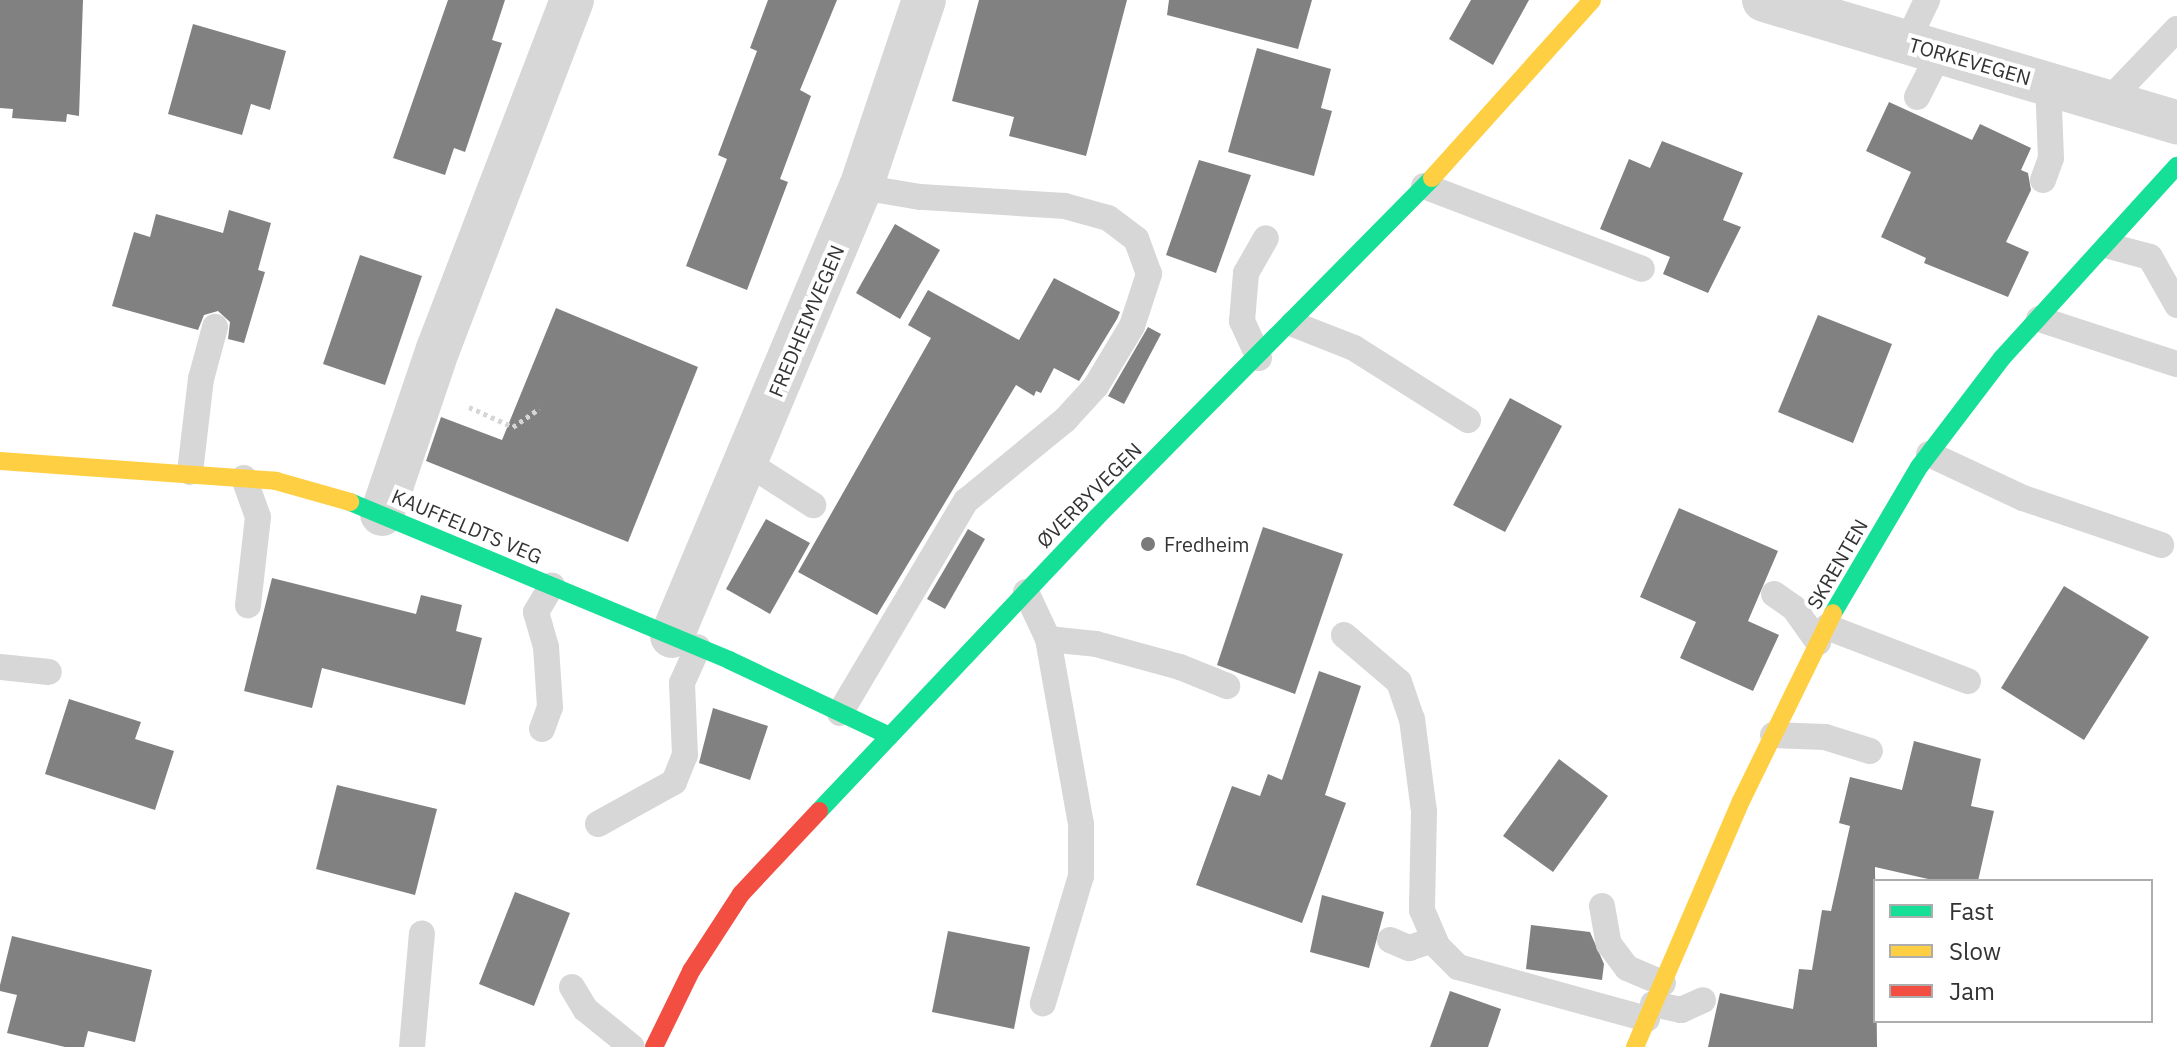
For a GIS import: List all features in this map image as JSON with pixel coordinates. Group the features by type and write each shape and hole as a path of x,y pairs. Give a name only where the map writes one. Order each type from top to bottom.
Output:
{"street":[{"path":"382,514 421,399 572,0"},
{"name":"FREDHEIMVEGEN","path":"685,642 746,462 861,187 924,0"},
{"name":"ØVERBYVEGEN","path":"654,1047 691,971 741,894 1026,592 1293,324 1424,186 1592,0"},
{"name":"TORKEVEGEN","path":"1764,0 2177,122"},
{"name":"SKRENTEN","path":"1635,1047 1773,735 1822,635 1929,454 2002,358 2109,246 2177,166"},
{"name":"KAUFFELDTS VEG","path":"0,461 190,472 276,481 382,514 685,642 890,736"}],"lane":[{"path":"1917,97 1927,0"},
{"path":"2108,101 2177,29"},
{"path":"2043,180 2051,158 2048,84"},
{"path":"1424,186 1642,269"},
{"path":"840,713 966,501 1065,420 1096,386 1132,326 1149,274 1136,239 1108,218 1065,206 920,197 861,187"},
{"path":"1259,358 1242,321 1246,273 1266,238"},
{"path":"2109,246 2150,257 2177,305"},
{"path":"2039,319 2177,364"},
{"path":"1293,324 1354,348 1468,420"},
{"path":"190,472 201,379 215,327"},
{"path":"1929,454 2023,498 2161,545"},
{"path":"746,462 813,505"},
{"path":"244,478 258,517 248,605"},
{"path":"542,729 550,707 546,647 536,612 552,585"},
{"path":"1026,592 1048,639 1078,799 1081,876 1043,1003"},
{"path":"1774,594 1822,635 1968,681"},
{"path":"1344,635 1399,682 1412,719 1424,811 1422,910 1434,940 1458,967 1654,1002 1681,1010 1703,1000"},
{"path":"1048,639 1096,644 1180,667 1227,686"},
{"path":"598,824 674,782 685,755 682,683 685,642"},
{"path":"0,667 49,672"},
{"path":"1773,735 1825,737 1870,751"},
{"path":"1602,906 1609,944 1654,1002"},
{"path":"412,1047 422,933"},
{"path":"1390,940 1409,948 1434,940"},
{"path":"572,987 585,1009 632,1047"}],"path":[{"path":"421,399 467,406 513,427 539,409"}],"building":[{"path":"0,0 83,0 79,116 67,114 66,122 12,118 13,109 0,108"},
{"path":"448,0 505,0 492,40 502,43 465,152 454,148 445,175 393,158"},
{"path":"768,0 837,0 800,90 811,96 780,179 788,182 747,290 686,266 727,159 718,155 757,51 750,48"},
{"path":"979,0 1127,0 1086,156 1009,136 1014,117 952,101"},
{"path":"1169,0 1312,0 1298,49 1167,15"},
{"path":"1471,0 1529,0 1493,65 1449,39"},
{"path":"193,24 286,51 270,110 251,104 242,135 168,114"},
{"path":"1257,48 1331,69 1321,108 1332,111 1314,176 1228,152"},
{"path":"1889,102 1972,140 1980,124 2031,148 2021,170 2028,173 2031,190 2006,242 2029,252 2008,297 1924,263 1926,258 1881,237 1911,172 1866,151"},
{"path":"1662,141 1743,173 1723,220 1741,227 1708,293 1663,274 1670,257 1600,229 1629,159 1650,168"},
{"path":"1199,160 1251,175 1216,273 1166,255"},
{"path":"229,210 271,223 258,270 265,272 244,343 228,339 230,322 218,311 204,315 198,330 112,306 134,232 150,237 156,214 223,233"},
{"path":"895,224 940,250 900,319 856,293"},
{"path":"360,255 422,276 385,385 323,364"},
{"path":"1054,278 1120,312 1117,319 1079,381 1054,368 1041,393 1036,391 1034,396 1016,385 877,615 798,572 931,338 908,325 928,290 1019,340"},
{"path":"556,308 698,367 628,542 426,461 441,417 502,440"},
{"path":"1818,315 1892,344 1853,443 1778,412"},
{"path":"1148,327 1161,334 1124,404 1108,396"},
{"path":"1510,398 1562,426 1505,532 1453,505"},
{"path":"1679,508 1778,551 1748,621 1779,635 1753,691 1680,658 1696,622 1640,597"},
{"path":"766,519 810,543 770,614 726,589"},
{"path":"1263,527 1343,554 1295,694 1217,665"},
{"path":"968,529 985,539 945,609 927,599"},
{"path":"272,578 416,614 421,595 462,605 456,631 482,638 465,705 322,668 312,708 244,691"},
{"path":"2064,586 2149,637 2084,740 2001,688"},
{"path":"1319,671 1361,686 1325,795 1346,803 1302,923 1196,885 1232,786 1260,796 1268,774 1282,780"},
{"path":"69,699 141,722 135,739 174,751 155,810 45,774"},
{"path":"713,708 768,726 750,780 699,763"},
{"path":"1914,741 1981,759 1971,806 1994,811 1978,879 1928,879 1875,867 1873,1023 1877,1023 1877,1047 1708,1047 1720,993 1793,1009 1799,969 1812,970 1822,910 1831,911 1850,826 1839,823 1850,777 1902,790"},
{"path":"1559,759 1608,796 1553,872 1503,836"},
{"path":"337,785 437,809 415,895 316,869"},
{"path":"515,892 570,913 534,1006 479,984"},
{"path":"1322,895 1384,912 1369,968 1310,952"},
{"path":"1531,925 1590,932 1604,964 1602,980 1526,969"},
{"path":"948,931 1030,947 1014,1029 932,1012"},
{"path":"12,936 152,970 135,1042 88,1031 84,1047 65,1047 7,1033 17,995 0,991 0,985"},
{"path":"1450,991 1501,1009 1488,1047 1430,1047"}],"traffic: fast":[{"path":"1833,613 1919,467 2002,358 2177,166"},
{"path":"819,811 1097,517 1432,178"},
{"path":"350,502 729,660 890,736"}],"traffic: slow":[{"path":"1432,178 1592,0"},
{"path":"0,461 276,481 350,502"},
{"path":"1635,1047 1741,801 1833,613"}],"traffic: jam":[{"path":"654,1047 691,971 741,894 819,811"}],"place":[{"name":"Fredheim","path":"1148,544"}]}
